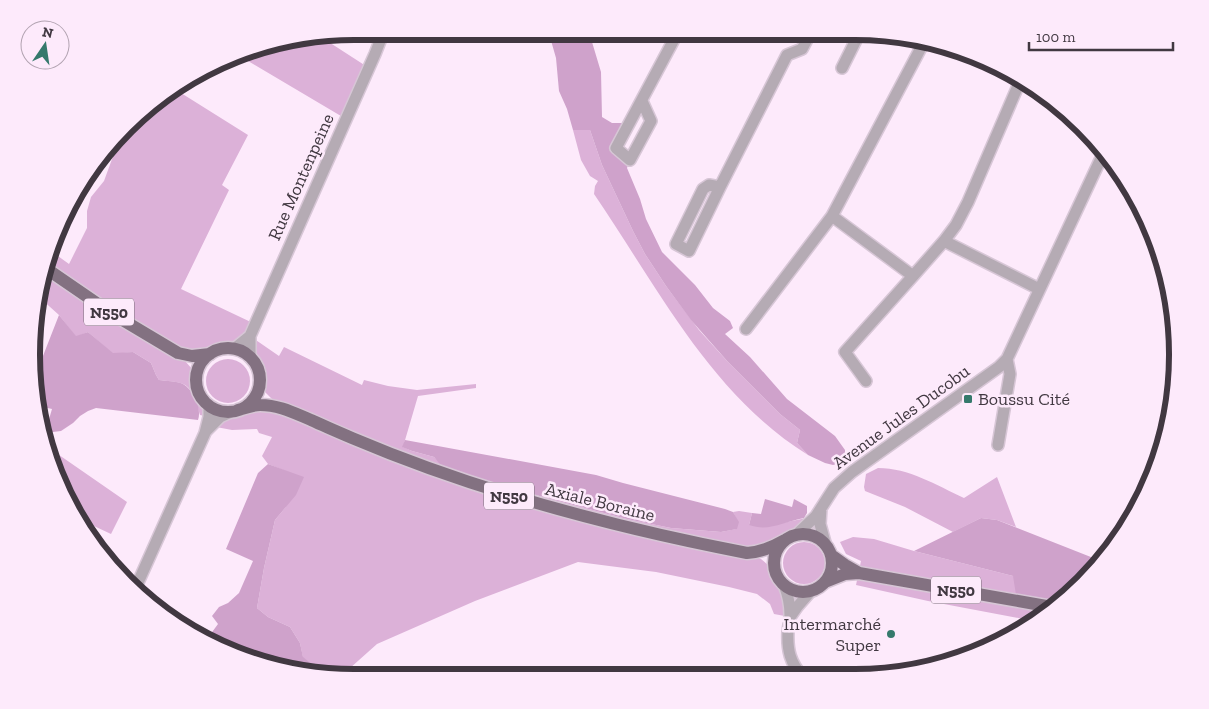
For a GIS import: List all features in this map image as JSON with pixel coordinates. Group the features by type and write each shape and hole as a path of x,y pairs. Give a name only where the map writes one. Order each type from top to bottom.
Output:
{"main road":[{"name":"N550","path":"51,272 111,313 178,353 192,356 210,354"},
{"path":"234,349 250,357 256,365 260,375 260,385 253,400 246,406 235,411 216,409 209,406 199,393 196,378 198,369 210,354 217,350 234,349"},
{"name":"N550","path":"178,353 196,378"},
{"name":"Axiale Boraine","path":"260,385 272,400 281,407 412,463 521,499 633,530 747,552 768,549 791,537"},
{"name":"Axiale Boraine","path":"235,411 260,405 281,407"},
{"path":"805,534 813,536 820,540 828,550 832,564 830,574 825,582 811,591 792,590 784,585 775,572 775,554 779,546 791,537 805,534"},
{"name":"N550","path":"828,550 845,565 859,573"},
{"name":"Axiale Boraine","path":"747,552 761,559 775,572"},
{"name":"N550","path":"825,582 845,574 859,573 1044,606"}],"street":[{"name":"Rue Montenpeine","path":"250,357 250,336 380,40"},
{"path":"642,101 674,40"},
{"path":"720,187 709,185 702,189 676,244 689,251 787,55 802,49 807,40"},
{"path":"842,68 856,40"},
{"path":"746,330 832,216 921,47"},
{"path":"866,381 845,352 944,241 956,224 968,202 1018,86"},
{"name":"Avenue Jules Ducobu","path":"791,537 811,521 834,488 852,472 999,367 1007,359 1101,159"},
{"path":"832,216 913,276"},
{"path":"944,241 1039,290"},
{"name":"Rue Montenpeine","path":"234,349 250,336"},
{"name":"Avenue Jules Ducobu","path":"998,446 1010,374 1007,359"},
{"path":"138,583 205,433 209,417 209,406"},
{"path":"205,433 220,417 235,411"},
{"path":"821,508 820,524 828,550"},
{"path":"784,585 788,597 790,617 788,638 790,657 797,669"},
{"path":"790,617 811,591"}],"shaded area":[{"path":"551,40 591,40 601,72 602,117 612,123 630,123 616,148 630,160 627,168 646,219 662,252 695,285 713,308 730,321 733,328 725,334 750,357 787,399 835,436 845,450 845,456 841,463 833,465 808,455 797,443 800,430 780,414 728,362 691,320 666,286 645,254 633,231 602,165 590,130 573,130 559,91 556,58"},
{"path":"328,42 369,68 346,119 246,60 293,46"},
{"path":"181,93 248,135 222,185 229,190 181,289 255,324 250,336 279,356 284,347 362,385 364,380 417,390 476,384 476,388 418,396 403,447 434,457 443,467 520,491 627,519 671,528 721,532 736,529 738,522 733,512 739,511 752,513 749,525 782,523 816,516 796,535 775,546 748,553 761,559 768,565 784,585 790,617 774,614 770,604 757,594 656,572 578,562 475,601 377,644 349,669 313,666 303,658 300,643 290,627 268,617 257,608 275,520 285,508 303,478 268,464 262,456 272,437 259,433 257,429 232,430 211,426 220,417 280,407 260,385 260,375 256,365 250,357 234,349 217,350 210,354 178,354 193,370 200,394 209,406 209,417 200,415 194,397 187,386 177,382 159,380 151,363 133,352 113,354 88,332 76,337 59,315 45,302 56,255 69,264 87,228 87,211 91,197 104,181 118,147 147,118"},
{"path":"573,130 590,130 602,165 633,231 645,254 666,286 699,330 728,362 780,414 800,430 797,443 808,455 773,430 742,401 714,370 688,336 594,194 598,181 590,176 581,160"},
{"path":"59,315 76,336 88,332 113,353 133,352 151,363 159,380 178,382 187,387 194,395 198,405 198,420 96,408 80,416 61,431 50,432 48,423 52,409 45,407 41,361"},
{"path":"232,359 244,365 249,372 249,390 244,397 237,402 224,403 216,400 209,393 206,377 209,369 216,362"},
{"path":"405,440 596,475 725,509 733,512 739,522 737,529 721,532 671,528 627,519 520,491 442,467 434,457 402,447"},
{"path":"56,453 127,502 111,534 90,524 72,494"},
{"path":"268,464 304,477 296,495 275,520 257,608 268,617 290,627 300,643 303,657 313,666 293,663 253,652 210,634 218,624 212,616 219,607 228,603 239,593 253,561 226,549 258,473"},
{"path":"878,468 911,474 964,498 997,477 1016,527 997,520 981,518 953,532 905,507 865,491 866,474"},
{"path":"765,499 792,507 794,499 807,506 807,513 804,518 776,526 756,527 749,525 752,513 761,514"},
{"path":"981,518 997,520 1094,558 1077,577 1044,606 1017,601 1013,576 914,551"},
{"path":"853,537 874,539 1013,576 1047,603 1024,619 856,585 861,561 846,554 840,542"},
{"path":"808,542 816,545 822,551 825,563 822,575 816,581 800,584 792,581 786,575 783,559 786,551 792,545"}],"place":[{"name":"Boussu Cité","path":"968,399"},
{"name":"Intermarché Super","path":"891,634"}]}
